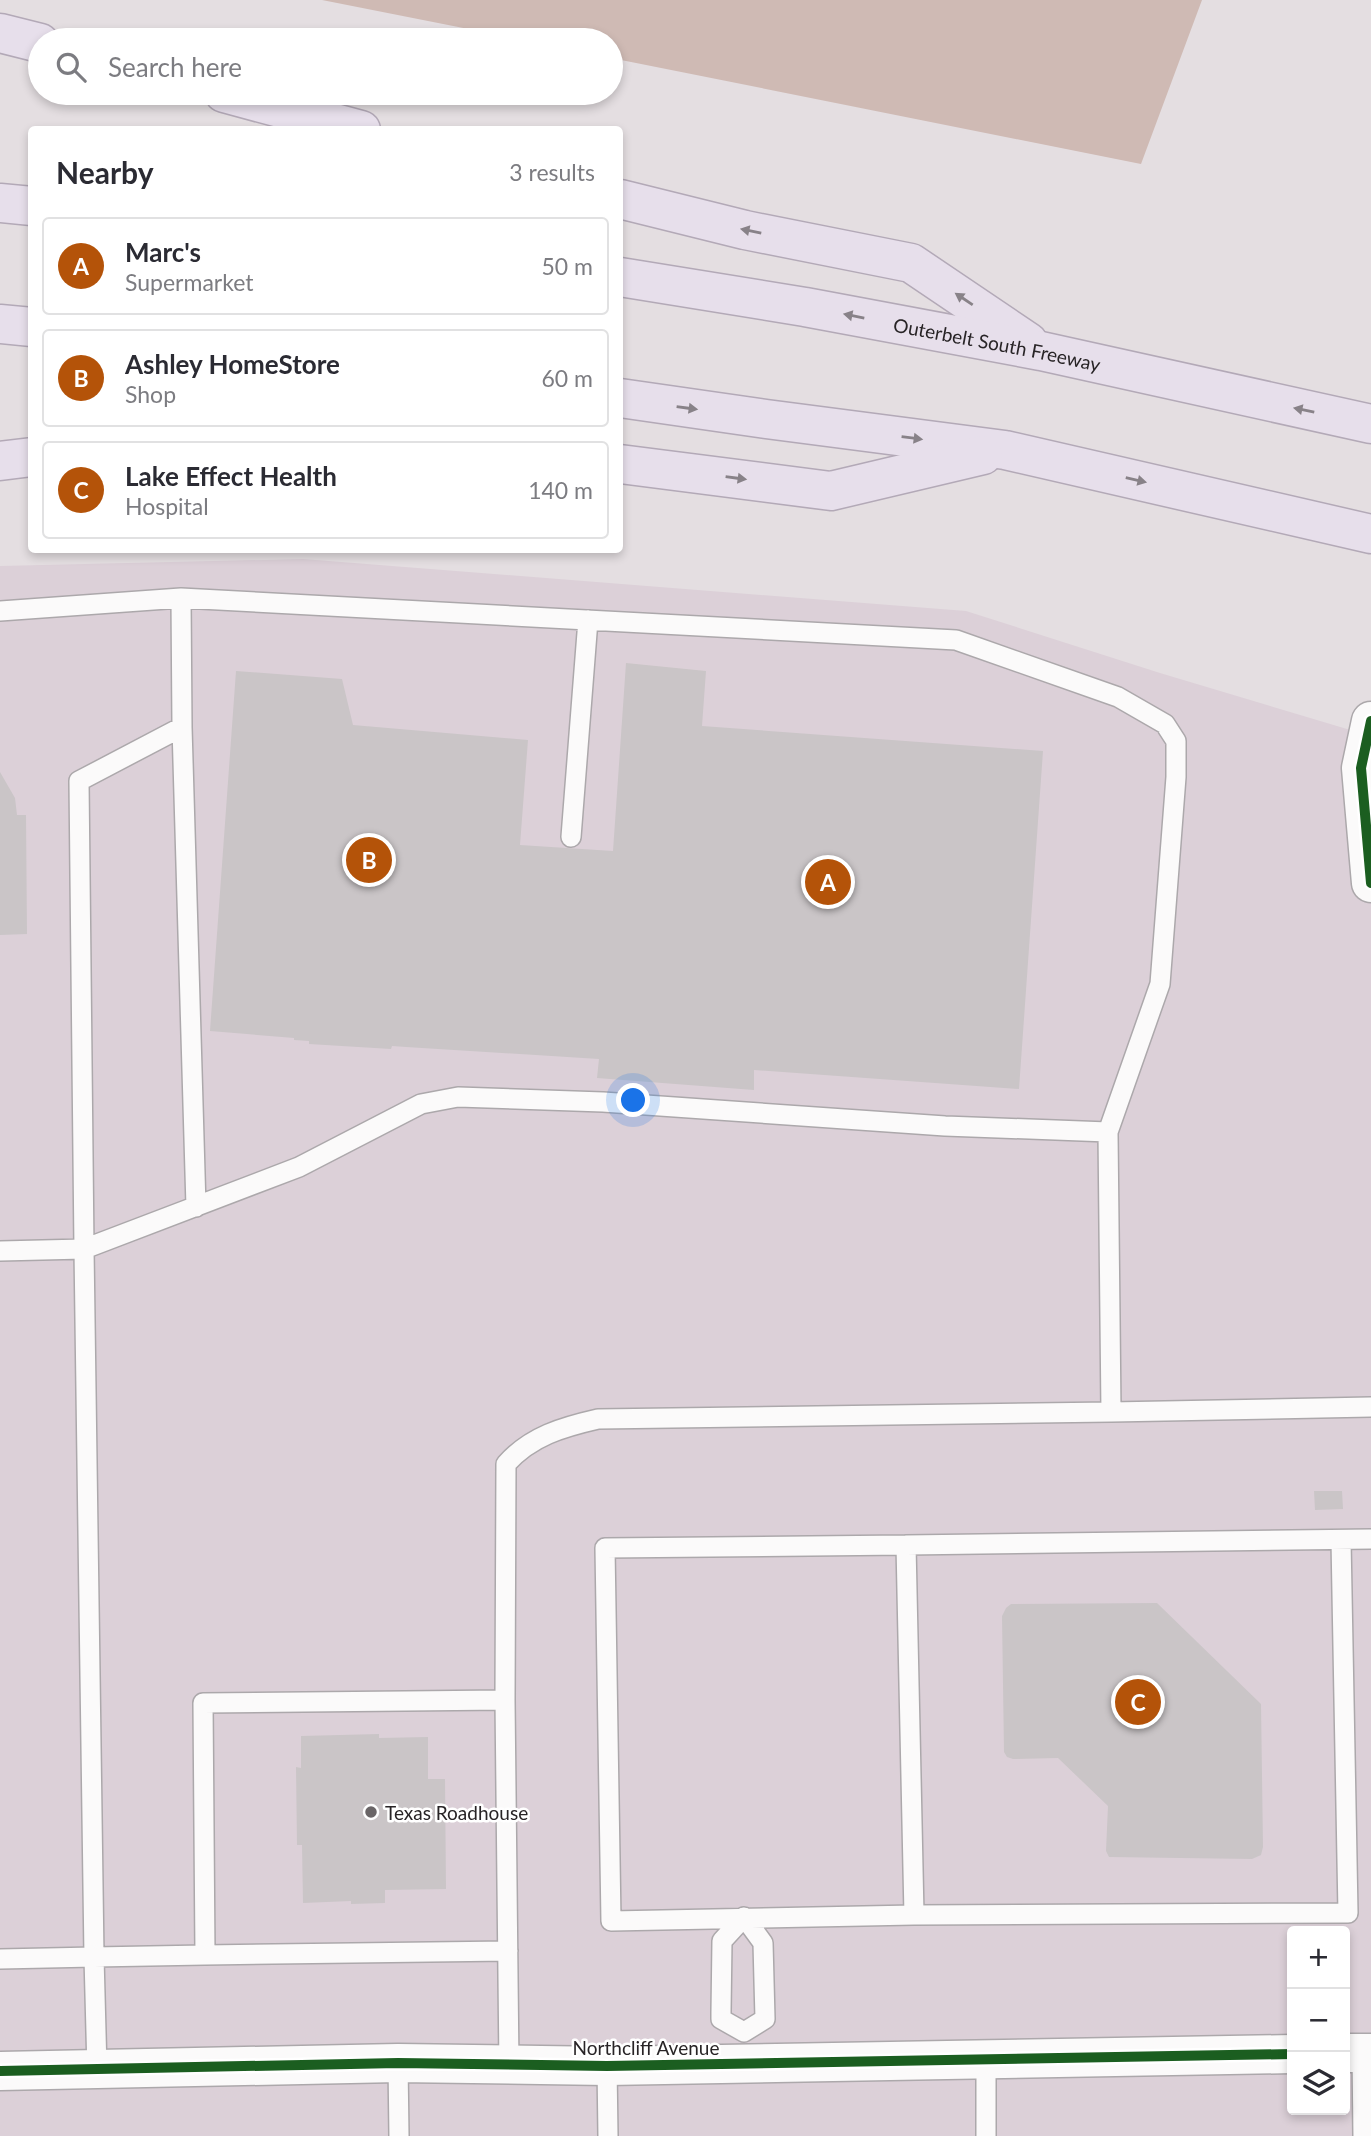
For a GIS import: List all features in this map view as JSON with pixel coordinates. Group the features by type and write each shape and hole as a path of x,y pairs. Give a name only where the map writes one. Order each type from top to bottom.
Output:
{"highway":[{"path":"0,33 28,40"},
{"path":"268,105 346,126"},
{"path":"623,200 746,230 911,263 1041,351"},
{"path":"0,203 28,206"},
{"name":"Outerbelt South Freeway","path":"623,277 806,307 1041,351 1371,424"},
{"path":"0,324 28,327"},
{"path":"623,398 1005,450 1371,534"},
{"path":"623,464 831,491 1005,450"},
{"path":"0,461 28,458"}],"street":[{"path":"1371,721 1361,768 1371,883"},
{"name":"Northcliff Avenue","path":"0,2071 398,2063 607,2066 744,2048 986,2060 1287,2054"}],"lane":[{"path":"181,598 195,1207"},
{"path":"0,611 181,598 956,640 1118,697 1165,724 1176,741 1176,777 1160,984 1108,1132 1111,1412"},
{"path":"571,837 588,620"},
{"path":"97,2070 79,781 182,727"},
{"path":"0,1251 84,1249 299,1167 421,1104 458,1097 603,1102 945,1126 1108,1132"},
{"path":"509,2064 505,1700 506,1464 519,1450 562,1427 598,1419 1371,1407"},
{"path":"1341,1540 1348,1913 914,1914 611,1922 605,1548 1371,1539"},
{"path":"906,1545 914,1914"},
{"path":"205,1955 203,1703 505,1700"},
{"path":"744,1917 763,1942 765,2019 744,2048 722,2019 721,2012 722,1941 744,1917"},
{"path":"0,1959 508,1951"},
{"path":"1359,2053 1363,2136"},
{"path":"986,2060 986,2136"},
{"path":"398,2063 400,2136"},
{"path":"607,2066 608,2136"}],"shaded area":[{"path":"322,0 1202,0 1141,164 623,60 623,28 463,28"},
{"path":"303,559 966,611 1160,673 1347,729 1371,733 1371,2136 0,2136 0,566"}],"building":[{"path":"626,663 706,671 702,726 1043,751 1019,1089 754,1070 754,1090 597,1078 599,1059 392,1046 391,1049 309,1044 309,1041 294,1038 210,1031 236,671 342,679 353,725 528,740 520,845 613,851"},
{"path":"0,772 15,798 17,815 26,815 27,934 0,935"},
{"path":"1314,1491 1342,1491 1343,1509 1315,1510"},
{"path":"1157,1603 1261,1704 1263,1847 1261,1855 1252,1859 1109,1857 1106,1851 1108,1806 1058,1758 1013,1759 1007,1757 1004,1752 1002,1616 1006,1608 1011,1604"},
{"name":"Texas Roadhouse","path":"379,1734 379,1738 428,1737 428,1779 445,1779 446,1889 385,1890 385,1903 303,1903 302,1845 297,1845 296,1767 301,1768 301,1736"}],"cycle path":[{"path":"1371,721 1361,768 1371,883"},
{"path":"0,2071 398,2063 607,2066 1287,2054"}],"place":[{"name":"Ashley HomeStore","path":"369,860"},
{"name":"Marc's","path":"828,882"},
{"name":"Lake Effect Health","path":"1138,1702"},
{"name":"Texas Roadhouse","path":"371,1812"}]}
